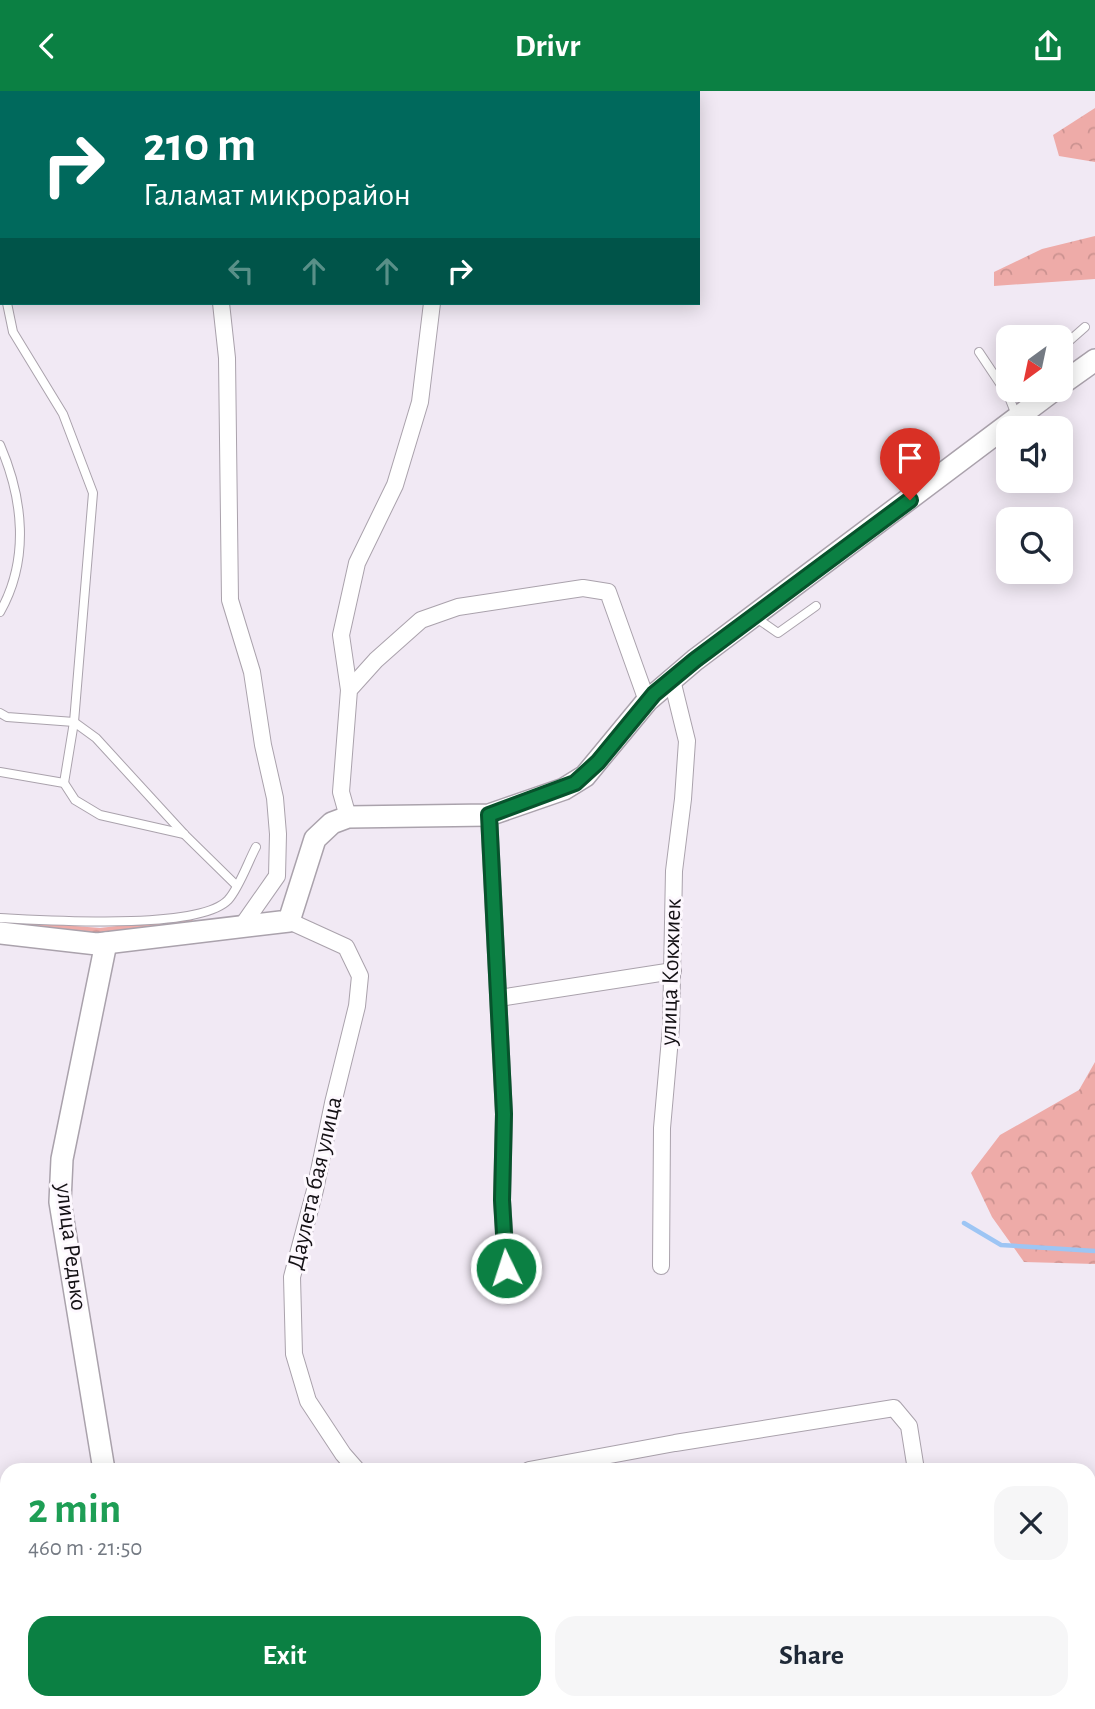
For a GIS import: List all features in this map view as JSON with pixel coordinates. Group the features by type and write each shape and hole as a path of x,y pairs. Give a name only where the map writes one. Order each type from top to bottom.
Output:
{"street":[{"path":"221,305 227,358 231,496 230,600 252,672 263,745 275,798 278,834 277,876 242,926"},
{"path":"348,817 341,792 349,690 341,635 357,563 395,485 420,402 432,305"},
{"path":"1073,376 1095,360"},
{"path":"1020,416 1037,403"},
{"path":"0,933 106,943 289,921 315,839 332,823 348,817 489,815 575,783 598,762 647,701 672,680 996,434"},
{"path":"349,690 376,660 421,620 458,607 583,588 608,592 647,701"},
{"name":"улица Кокжиек","path":"661,1266 662,1128 671,1027 674,871 687,741 672,680"},
{"path":"489,815 504,1114 502,1200 508,1290"},
{"name":"Даулета бая улица","path":"289,921 346,947 360,977 357,1006 292,1277 294,1354 308,1401 351,1463"},
{"name":"улица Редько","path":"103,1463 60,1202 62,1159 106,943"},
{"path":"499,998 673,971"},
{"path":"572,1463 894,1408 909,1426 915,1463"}],"lane":[{"path":"7,305 13,332 63,414 93,493 74,722 64,783 75,800 100,815 184,834"},
{"path":"1073,338 1085,327"},
{"path":"979,352 996,373"},
{"path":"0,445 15,483 21,537 15,570 6,602 0,612"},
{"path":"755,617 778,633 816,606"},
{"path":"0,713 7,717 74,722 96,738 184,834 236,885"},
{"path":"0,772 64,783"},
{"path":"0,918 119,923 204,913 227,900 256,847"}],"green space":[{"path":"1095,108 1095,162 1059,156 1053,135"},
{"path":"1095,236 1095,279 994,286 994,272 1042,249"},
{"path":"193,917 192,925 100,939 0,931 0,920 100,928"},
{"path":"1095,1062 1095,1264 1024,1262 992,1217 971,1173 1000,1135 1079,1090"}],"waterway":[{"path":"964,1223 1001,1245 1095,1251"}],"route":[{"path":"506,1268 502,1200 504,1114 489,815 564,789 585,776 654,694 695,660 910,500"}]}
